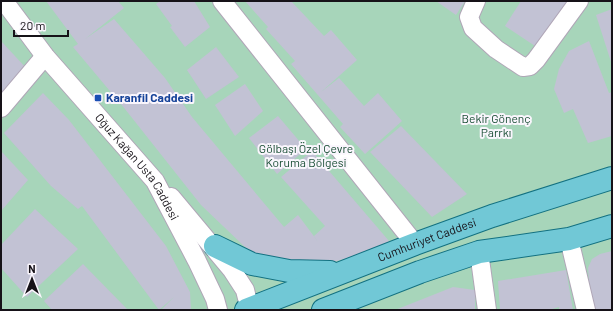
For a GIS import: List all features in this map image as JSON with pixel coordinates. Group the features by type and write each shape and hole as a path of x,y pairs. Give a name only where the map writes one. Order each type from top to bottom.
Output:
{"main road":[{"name":"Cumhuriyet Caddesi","path":"248,309 415,244 492,216 612,178"},
{"path":"323,310 420,272 479,252 569,239 612,226"},
{"path":"214,246 252,264 289,271 339,273"}],"street":[{"name":"Oğuz Kağan Usta Caddesi","path":"4,1 46,56 155,181 197,261 215,299 218,310"},
{"path":"222,1 415,244"},
{"path":"476,1 469,17 473,28 496,49 523,67 530,66 536,60 579,1"},
{"path":"1,108 46,56"},
{"path":"155,181 214,246 232,270 245,290 248,309"},
{"path":"569,239 586,310"},
{"path":"479,252 487,310"}],"green space":[{"name":"Gölbaşı Özel Çevre Koruma Bölgesi","path":"1,1 612,1 612,310 1,310"}],"building":[{"path":"46,1 118,1 124,8 85,39 114,19 165,78 192,117 284,227 298,215 319,243 314,236 325,226 281,177 312,151 389,241 385,248 333,262 313,265 262,258 245,247 201,205 125,109 73,47 78,44"},
{"path":"160,1 194,1 210,27 185,47 170,27 172,26 156,4"},
{"path":"245,1 291,1 324,36 331,30 357,60 321,92 339,78 364,106 378,93 402,121 365,154 340,127 343,124 291,64 295,61 266,29 268,27"},
{"path":"436,1 465,1 456,15"},
{"path":"521,1 572,1 538,48 505,26"},
{"path":"612,9 612,65 596,15"},
{"path":"1,41 28,70 1,100"},
{"path":"589,41 609,93 612,92 612,136 588,143 573,109 564,113 554,89 559,69 569,51"},
{"path":"216,47 239,77 206,99 187,70"},
{"path":"245,84 263,111 235,136 215,105"},
{"path":"43,93 69,120 166,246 190,292 191,310 161,310 174,297 159,310 82,206 78,209 51,186 4,133"},
{"path":"278,116 306,149 277,174 249,138"},
{"path":"401,126 467,194 432,217 370,152"},
{"path":"1,151 28,180 1,211"},
{"path":"35,209 78,249 27,297 1,268 1,245"},
{"path":"612,251 612,310 595,310 588,268 592,259 600,254"},
{"path":"83,264 128,310 52,310 44,301"},
{"path":"566,270 573,310 559,310 559,307 549,310 500,310 498,281"},
{"path":"453,287 475,290 475,310 395,310"}],"place":[{"name":"Karanfil Caddesi","path":"98,98"}],"park label":[{"name":"Bekir Gönenç Parrkı","path":"496,126"}]}
